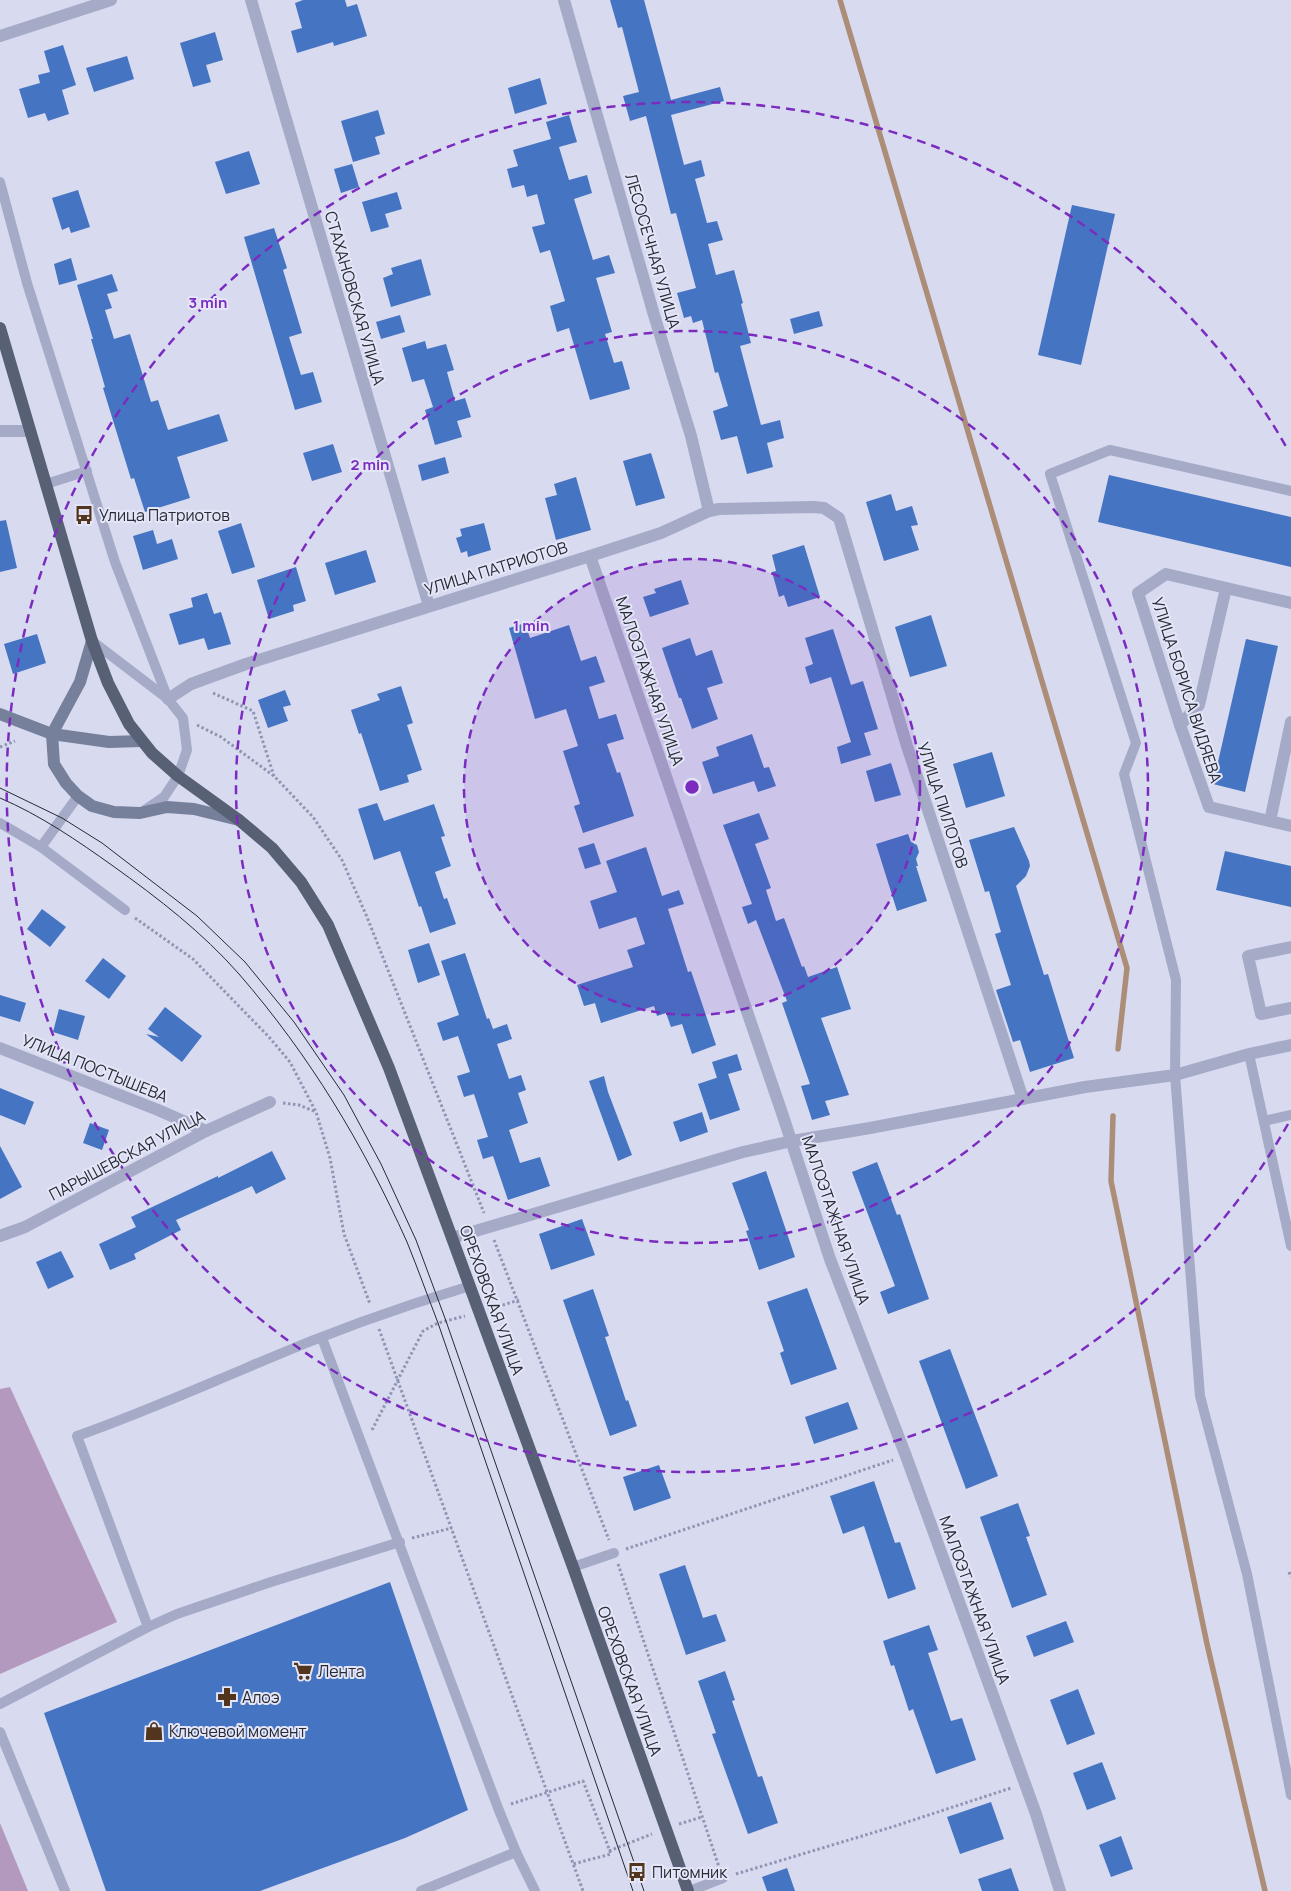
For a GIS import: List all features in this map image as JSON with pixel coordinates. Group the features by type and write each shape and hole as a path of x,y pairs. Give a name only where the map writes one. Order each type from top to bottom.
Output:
{"main road":[{"name":"ОРЕХОВСКАЯ УЛИЦА","path":"0,328 92,641 108,683 129,724 152,753 178,776 239,820 272,848 301,882 328,925 388,1068 470,1286 689,1891"},
{"path":"92,641 80,682 52,734 54,764 66,783 78,796 92,806 114,812 140,813 167,808 194,809 239,820"},
{"path":"0,714 52,734 109,742 142,741"}],"street":[{"path":"0,36 111,0"},
{"name":"СТАХАНОВСКАЯ УЛИЦА","path":"251,0 429,606"},
{"name":"ЛЕСОСЕЧНАЯ УЛИЦА","path":"564,0 654,315 691,436 709,511"},
{"path":"0,431 30,431"},
{"name":"УЛИЦА ПАТРИОТОВ","path":"168,700 191,684 246,664 661,533 709,511 719,509 814,507 824,508 839,518"},
{"name":"УЛИЦА ПИЛОТОВ","path":"839,518 907,746 1023,1099"},
{"name":"МАЛОЭТАЖНАЯ УЛИЦА","path":"590,556 792,1141 830,1260 906,1456 1036,1814 1060,1891"},
{"name":"УЛИЦА БОРИСА ВИДЯЕВА","path":"1291,603 1166,574 1138,593 1180,725 1209,807 1291,826"},
{"path":"1180,725 1199,705 1226,588"},
{"path":"1270,821 1291,722"},
{"path":"1291,947 1248,956 1261,1014 1291,1008"},
{"path":"452,1238 743,1152 792,1141 1085,1087 1175,1075 1249,1054 1291,1045"},
{"name":"УЛИЦА ПОСТЫШЕВА","path":"0,1048 158,1110 206,1131"},
{"name":"ПАРЫШЕВСКАЯ УЛИЦА","path":"0,1236 25,1227 206,1131 270,1102"}],"lane":[{"path":"0,182 28,283 115,562 168,700"},
{"path":"1291,491 1110,450 1050,474 1136,743 1124,774 1176,980 1175,1075 1200,1396 1247,1574 1291,1795"},
{"path":"46,484 87,471"},
{"path":"92,641 168,700 183,718 187,750 178,776 164,798 140,813"},
{"path":"41,847 78,796"},
{"path":"0,823 41,847 125,910"},
{"path":"1249,1054 1291,1246"},
{"path":"1264,1121 1291,1115"},
{"path":"148,1627 78,1436 203,1388 244,1368 375,1316 470,1286"},
{"path":"322,1338 362,1448 400,1542 498,1808 535,1891"},
{"path":"0,1704 148,1627 177,1614 271,1582 400,1542"},
{"path":"572,1567 614,1553"},
{"path":"0,1732 65,1891"},
{"path":"421,1891 516,1852"},
{"path":"689,1891 723,1878"}],"path":[{"path":"191,684 253,710 274,776"},
{"path":"183,718 221,737 274,776 313,817 342,860 367,917 489,1226 614,1553 723,1878 892,1827 1025,1783"},
{"path":"0,747 15,741"},
{"path":"270,1102 299,1105 316,1112"},
{"path":"375,1316 583,1891"},
{"path":"362,1448 423,1331"},
{"path":"614,1553 906,1456"},
{"path":"400,1542 452,1528"},
{"path":"1289,1572 1291,1577"},
{"path":"498,1808 583,1781 611,1854 573,1864"}],"shaded area":[{"path":"10,1387 117,1622 0,1674 0,1389"},
{"path":"0,1823 28,1891 0,1891"}],"building":[{"path":"303,0 345,0 347,7 357,4 367,36 334,46 333,42 297,53 291,31 302,28 295,3"},
{"path":"610,0 644,0 671,100 720,87 724,101 671,115 684,165 701,160 705,176 695,179 707,223 717,221 723,240 708,244 716,275 734,270 751,343 740,346 761,425 780,420 784,438 767,443 773,467 747,474 737,436 721,440 713,411 728,406 718,372 715,373 702,320 693,323 691,316 684,318 677,293 696,288 676,213 671,214 646,116 630,121 623,96 639,92 622,27 618,28"},
{"path":"215,32 223,60 206,65 211,82 193,87 180,43"},
{"path":"63,45 76,85 62,90 69,114 48,121 45,113 28,118 19,89 40,83 38,75 50,72 44,51"},
{"path":"127,56 134,79 94,92 86,68"},
{"path":"540,78 547,104 515,114 508,88"},
{"path":"378,110 385,134 375,137 380,154 353,162 341,121"},
{"path":"569,115 577,142 559,147 569,180 587,175 592,193 574,199 593,260 609,255 615,273 596,278 612,332 605,334 614,363 622,361 630,389 590,400 569,328 557,332 550,306 565,301 550,250 540,253 532,227 545,224 537,194 527,197 524,185 512,188 507,169 518,166 513,150 551,139 546,122"},
{"path":"249,151 260,184 226,194 215,162"},
{"path":"352,164 359,187 341,193 334,169"},
{"path":"78,190 90,227 71,233 69,227 62,230 52,198"},
{"path":"397,192 402,209 385,214 389,227 371,232 362,202"},
{"path":"1072,205 1115,214 1081,365 1038,355"},
{"path":"274,228 287,268 283,270 302,333 289,337 301,375 313,372 322,402 295,410 244,237"},
{"path":"71,258 77,280 59,285 54,264"},
{"path":"421,259 431,295 391,307 383,278 393,274 391,268"},
{"path":"112,274 118,291 107,294 112,308 105,310 114,339 130,334 151,402 158,400 168,430 219,414 228,441 177,457 190,498 145,512 134,478 131,479 103,388 105,387 91,339 93,339 77,285"},
{"path":"819,311 823,326 794,334 790,319"},
{"path":"400,315 405,332 381,339 376,322"},
{"path":"425,341 427,349 446,344 454,370 447,372 455,401 465,398 471,417 457,421 462,437 435,445 425,410 433,407 424,379 412,382 402,348"},
{"path":"333,444 342,472 312,481 303,453"},
{"path":"651,453 665,498 636,506 623,461"},
{"path":"445,457 449,473 422,481 418,465"},
{"path":"1109,475 1291,517 1291,567 1098,522"},
{"path":"576,477 591,530 556,540 545,498 557,495 554,484"},
{"path":"891,494 896,511 912,506 918,525 911,526 919,550 884,561 866,502"},
{"path":"6,520 17,568 0,572 0,521"},
{"path":"241,523 255,567 232,574 218,531"},
{"path":"484,523 491,550 468,557 467,551 461,553 456,538 462,536 460,529"},
{"path":"153,530 157,544 172,539 178,559 143,570 133,536"},
{"path":"804,545 820,597 788,607 784,595 779,597 772,572 776,571 772,555"},
{"path":"366,550 376,582 335,595 325,563"},
{"path":"296,567 306,601 293,605 294,611 269,619 257,580"},
{"path":"681,580 689,604 650,617 643,597 656,593 654,589"},
{"path":"207,593 214,614 221,612 231,644 208,650 204,638 179,645 169,614 193,607 191,598"},
{"path":"931,615 947,666 910,677 895,627"},
{"path":"525,623 530,638 569,625 581,661 596,656 605,682 589,687 599,719 616,714 624,739 607,744 617,773 620,772 634,816 583,833 574,806 580,804 563,751 578,746 566,709 535,719 509,628"},
{"path":"833,629 851,685 863,681 878,729 864,733 871,755 841,764 837,747 851,742 831,677 810,684 805,667 813,664 805,638"},
{"path":"37,634 46,663 13,674 4,644"},
{"path":"690,638 696,656 712,650 723,683 707,688 718,719 692,729 662,648"},
{"path":"1246,639 1278,646 1245,792 1213,784"},
{"path":"401,686 413,723 407,725 422,770 407,775 409,782 380,791 361,733 359,734 351,710 380,700 377,694"},
{"path":"285,690 291,705 283,707 288,721 268,728 258,700"},
{"path":"752,734 764,768 769,767 776,786 758,792 754,781 713,794 702,762 719,756 716,747"},
{"path":"992,752 1005,796 966,808 953,764"},
{"path":"891,763 901,795 875,802 866,771"},
{"path":"377,803 384,821 434,804 445,836 441,837 451,866 435,872 444,899 447,898 456,924 430,933 400,851 374,860 358,809"},
{"path":"759,813 769,839 755,844 771,888 766,890 776,921 784,918 802,967 804,966 808,977 837,967 851,1009 821,1018 849,1095 825,1101 830,1115 812,1120 801,1086 810,1084 782,1003 787,1001 756,920 748,924 742,907 752,904 723,825"},
{"path":"1014,827 1030,866 1026,876 1016,886 1044,975 1048,974 1074,1058 1030,1072 1020,1040 1013,1042 996,990 1011,985 995,934 1001,932 989,891 985,892 969,840"},
{"path":"908,834 911,842 917,845 919,852 916,859 918,866 916,866 927,901 897,911 876,844"},
{"path":"594,843 601,864 585,869 578,848"},
{"path":"646,847 662,896 679,890 684,904 668,909 688,972 691,971 716,1045 692,1054 682,1024 671,1027 666,1013 657,1016 654,1006 601,1023 595,1003 584,1006 577,985 633,967 627,950 645,944 636,917 599,929 590,901 617,892 606,861"},
{"path":"1225,851 1291,866 1291,907 1216,890"},
{"path":"42,909 66,927 50,947 27,929"},
{"path":"429,943 440,975 418,983 408,950"},
{"path":"465,953 487,1019 489,1018 493,1029 507,1024 512,1039 497,1044 509,1079 521,1075 526,1090 518,1093 528,1123 509,1130 520,1163 540,1157 550,1186 508,1200 493,1156 483,1159 477,1140 488,1137 474,1094 464,1097 457,1076 470,1072 458,1036 443,1041 437,1023 459,1015 441,961"},
{"path":"103,958 126,976 109,999 85,981"},
{"path":"0,995 26,1003 20,1022 0,1016"},
{"path":"165,1007 202,1036 182,1062 146,1034 159,1037 148,1029"},
{"path":"59,1009 85,1016 78,1040 53,1032"},
{"path":"737,1054 742,1070 728,1074 740,1110 710,1120 698,1084 717,1078 712,1062"},
{"path":"604,1076 608,1092 632,1155 618,1161 589,1081"},
{"path":"0,1088 34,1102 25,1125 0,1115"},
{"path":"702,1112 708,1132 680,1142 673,1122"},
{"path":"90,1123 109,1130 102,1150 83,1143"},
{"path":"0,1146 22,1187 0,1199"},
{"path":"272,1151 286,1179 256,1194 252,1186 176,1220 181,1230 134,1254 136,1259 110,1270 99,1244 136,1227 131,1217 218,1176 218,1178"},
{"path":"877,1162 897,1215 900,1214 929,1299 888,1314 880,1292 895,1286 852,1172"},
{"path":"766,1171 795,1257 759,1270 746,1231 749,1230 732,1183"},
{"path":"582,1219 595,1255 551,1270 539,1234"},
{"path":"61,1251 74,1277 48,1289 36,1262"},
{"path":"807,1288 837,1369 791,1385 780,1353 784,1351 767,1302"},
{"path":"593,1289 609,1336 605,1337 626,1401 628,1400 637,1426 610,1436 563,1300"},
{"path":"950,1349 998,1476 966,1489 919,1361"},
{"path":"848,1402 858,1429 814,1444 805,1417"},
{"path":"659,1465 671,1498 634,1511 623,1477"},
{"path":"874,1481 895,1543 900,1542 916,1589 888,1599 864,1526 843,1534 830,1496"},
{"path":"1018,1503 1030,1536 1026,1537 1047,1595 1012,1608 980,1517"},
{"path":"685,1565 703,1618 716,1614 726,1641 686,1655 659,1574"},
{"path":"390,1582 468,1810 405,1838 260,1891 106,1891 44,1713"},
{"path":"1066,1621 1074,1642 1034,1657 1026,1636"},
{"path":"929,1625 938,1650 928,1653 951,1721 962,1718 976,1760 936,1774 913,1709 909,1711 894,1665 891,1666 883,1641"},
{"path":"725,1671 735,1700 732,1701 758,1777 762,1776 778,1823 748,1834 712,1734 716,1733 698,1681"},
{"path":"1078,1689 1095,1734 1067,1745 1050,1700"},
{"path":"1102,1762 1116,1799 1087,1810 1073,1773"},
{"path":"991,1802 1004,1839 960,1854 947,1817"},
{"path":"1121,1836 1133,1869 1111,1877 1099,1845"},
{"path":"787,1868 795,1891 767,1891 762,1877"},
{"path":"1011,1868 1019,1891 982,1891 978,1879"}],"waterway":[{"path":"840,0 1127,968 1118,1049"},
{"path":"1113,1116 1111,1181 1207,1644 1265,1891"}],"tram line":[{"path":"0,788 62,818 102,843 197,916 245,962 294,1022 344,1095 381,1164 416,1240 446,1321 644,1891"},
{"path":"0,798 44,820 100,857 163,903 210,944 239,974 289,1037 312,1069 353,1136 407,1242 438,1323 633,1891"}],"place":[{"name":"Улица Патриотов","path":"84,515"},
{"name":"Лента","path":"303,1671"},
{"name":"Алоэ","path":"227,1697"},
{"name":"Ключевой момент","path":"154,1731"},
{"name":"Питомник","path":"637,1872"}]}
